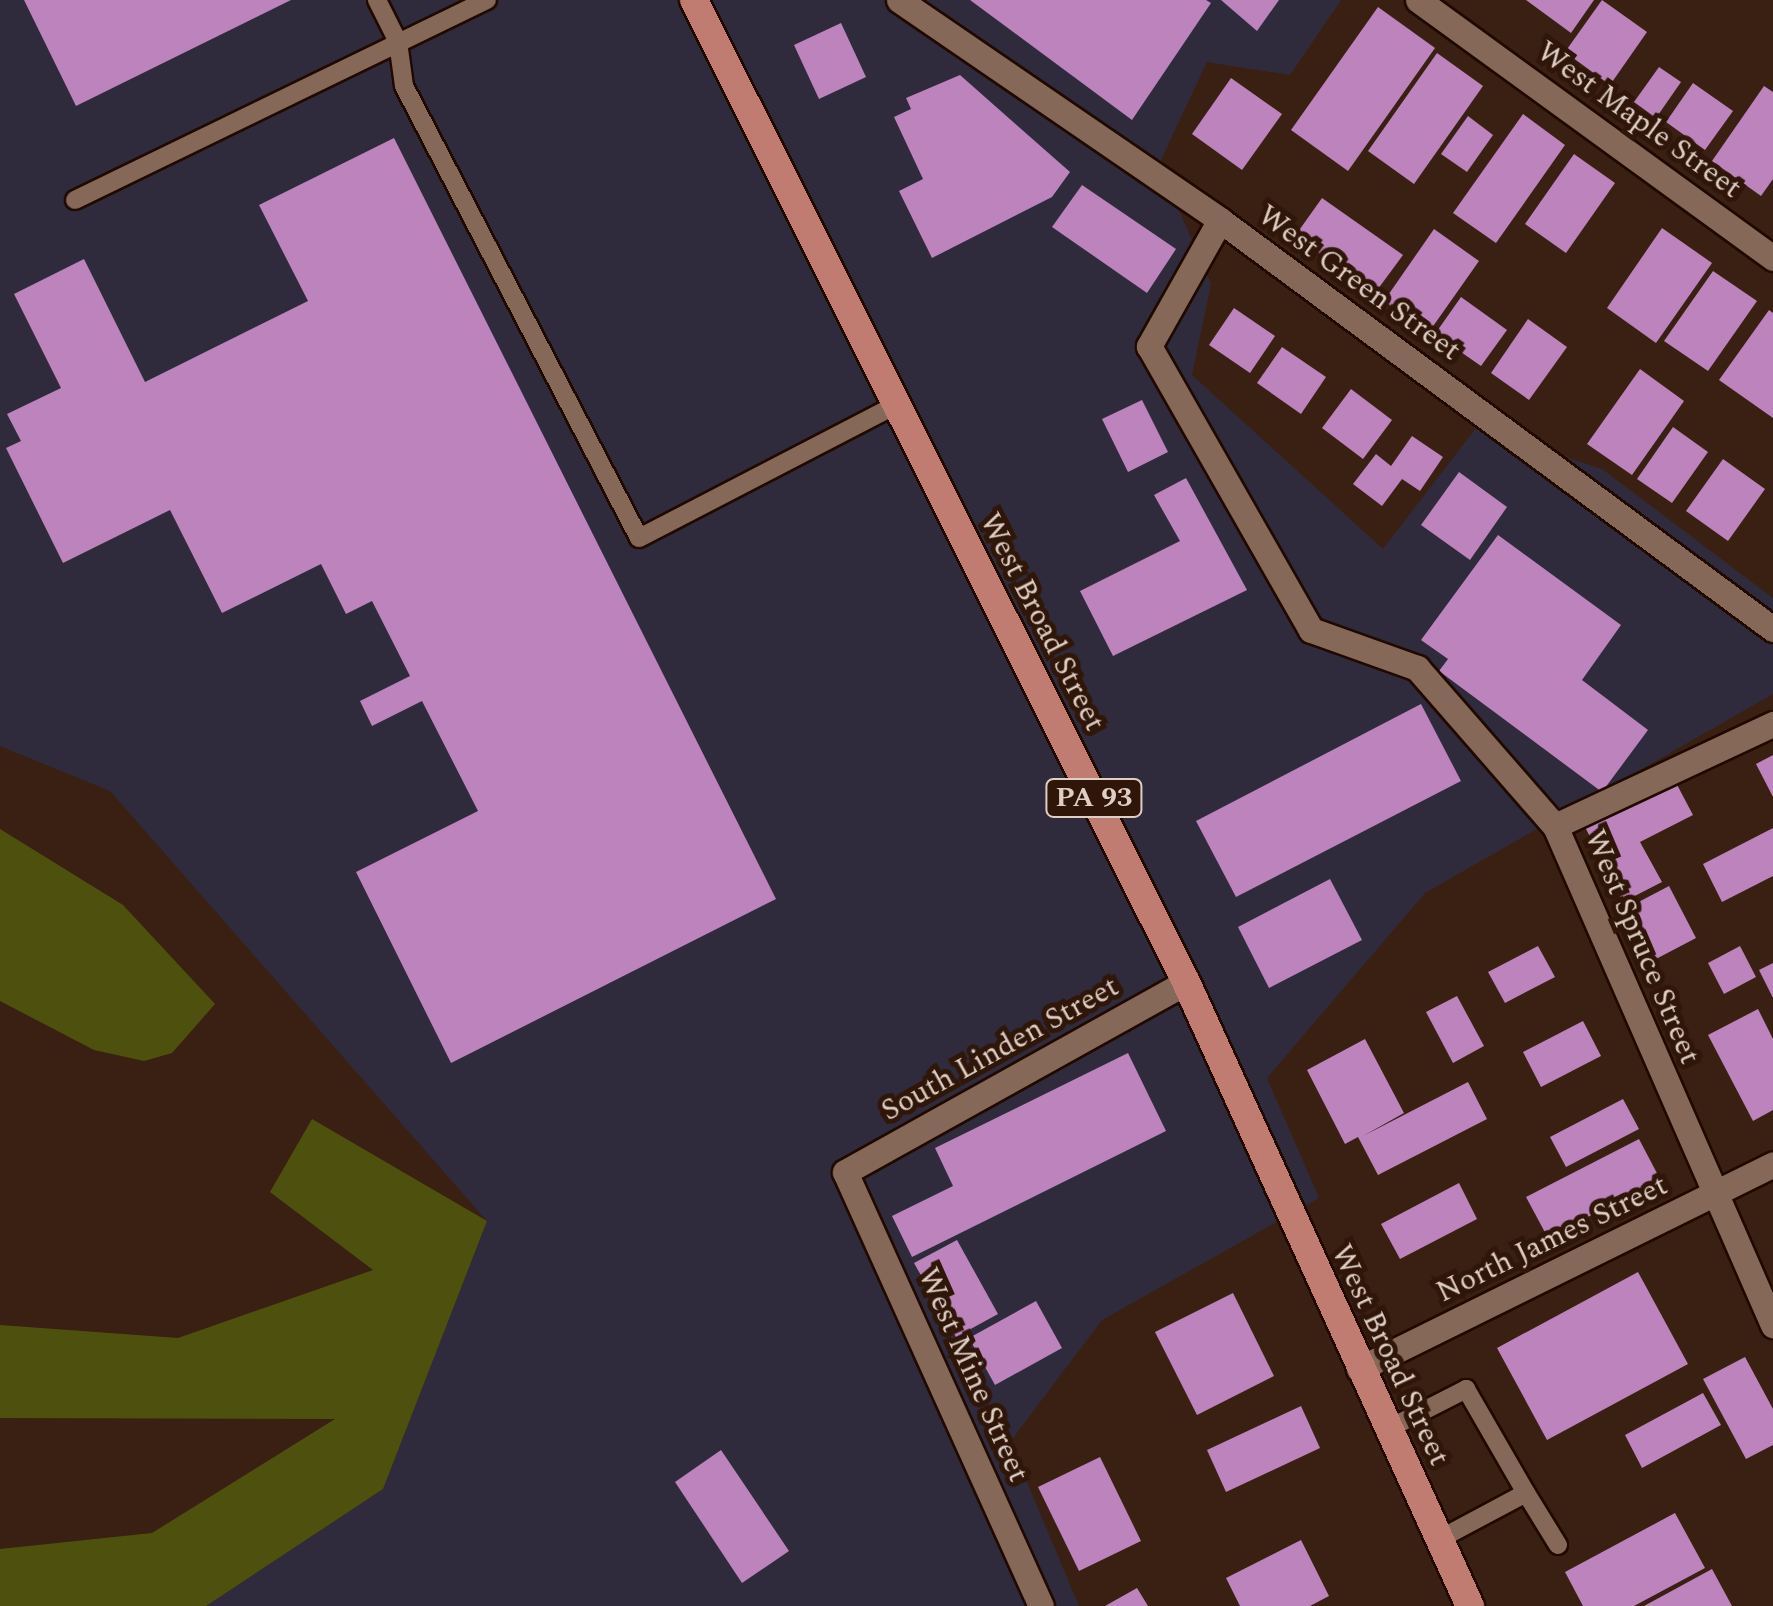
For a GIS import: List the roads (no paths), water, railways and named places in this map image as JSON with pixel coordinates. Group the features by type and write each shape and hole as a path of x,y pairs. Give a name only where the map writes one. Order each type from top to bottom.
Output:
{"highway":[{"name":"West Broad Street","path":"694,0 1186,982 1470,1606"}],"street":[{"name":"West Green Street","path":"899,0 1220,220 1773,629"},
{"name":"West Maple Street","path":"1418,0 1773,258"},
{"name":"West Spruce Street","path":"1220,220 1149,346 1311,630 1416,668 1555,826 1773,1325"},
{"path":"1555,826 1773,724"},
{"name":"South Linden Street","path":"845,1172 1186,982"},
{"name":"North James Street","path":"1359,1369 1773,1164"},
{"name":"West Mine Street","path":"845,1172 1041,1606"}],"lane":[{"path":"377,0 398,42 404,86 639,538 897,404"},
{"path":"75,200 487,0"},
{"path":"1388,1430 1466,1389 1558,1545"},
{"path":"1440,1539 1526,1492"}]}
